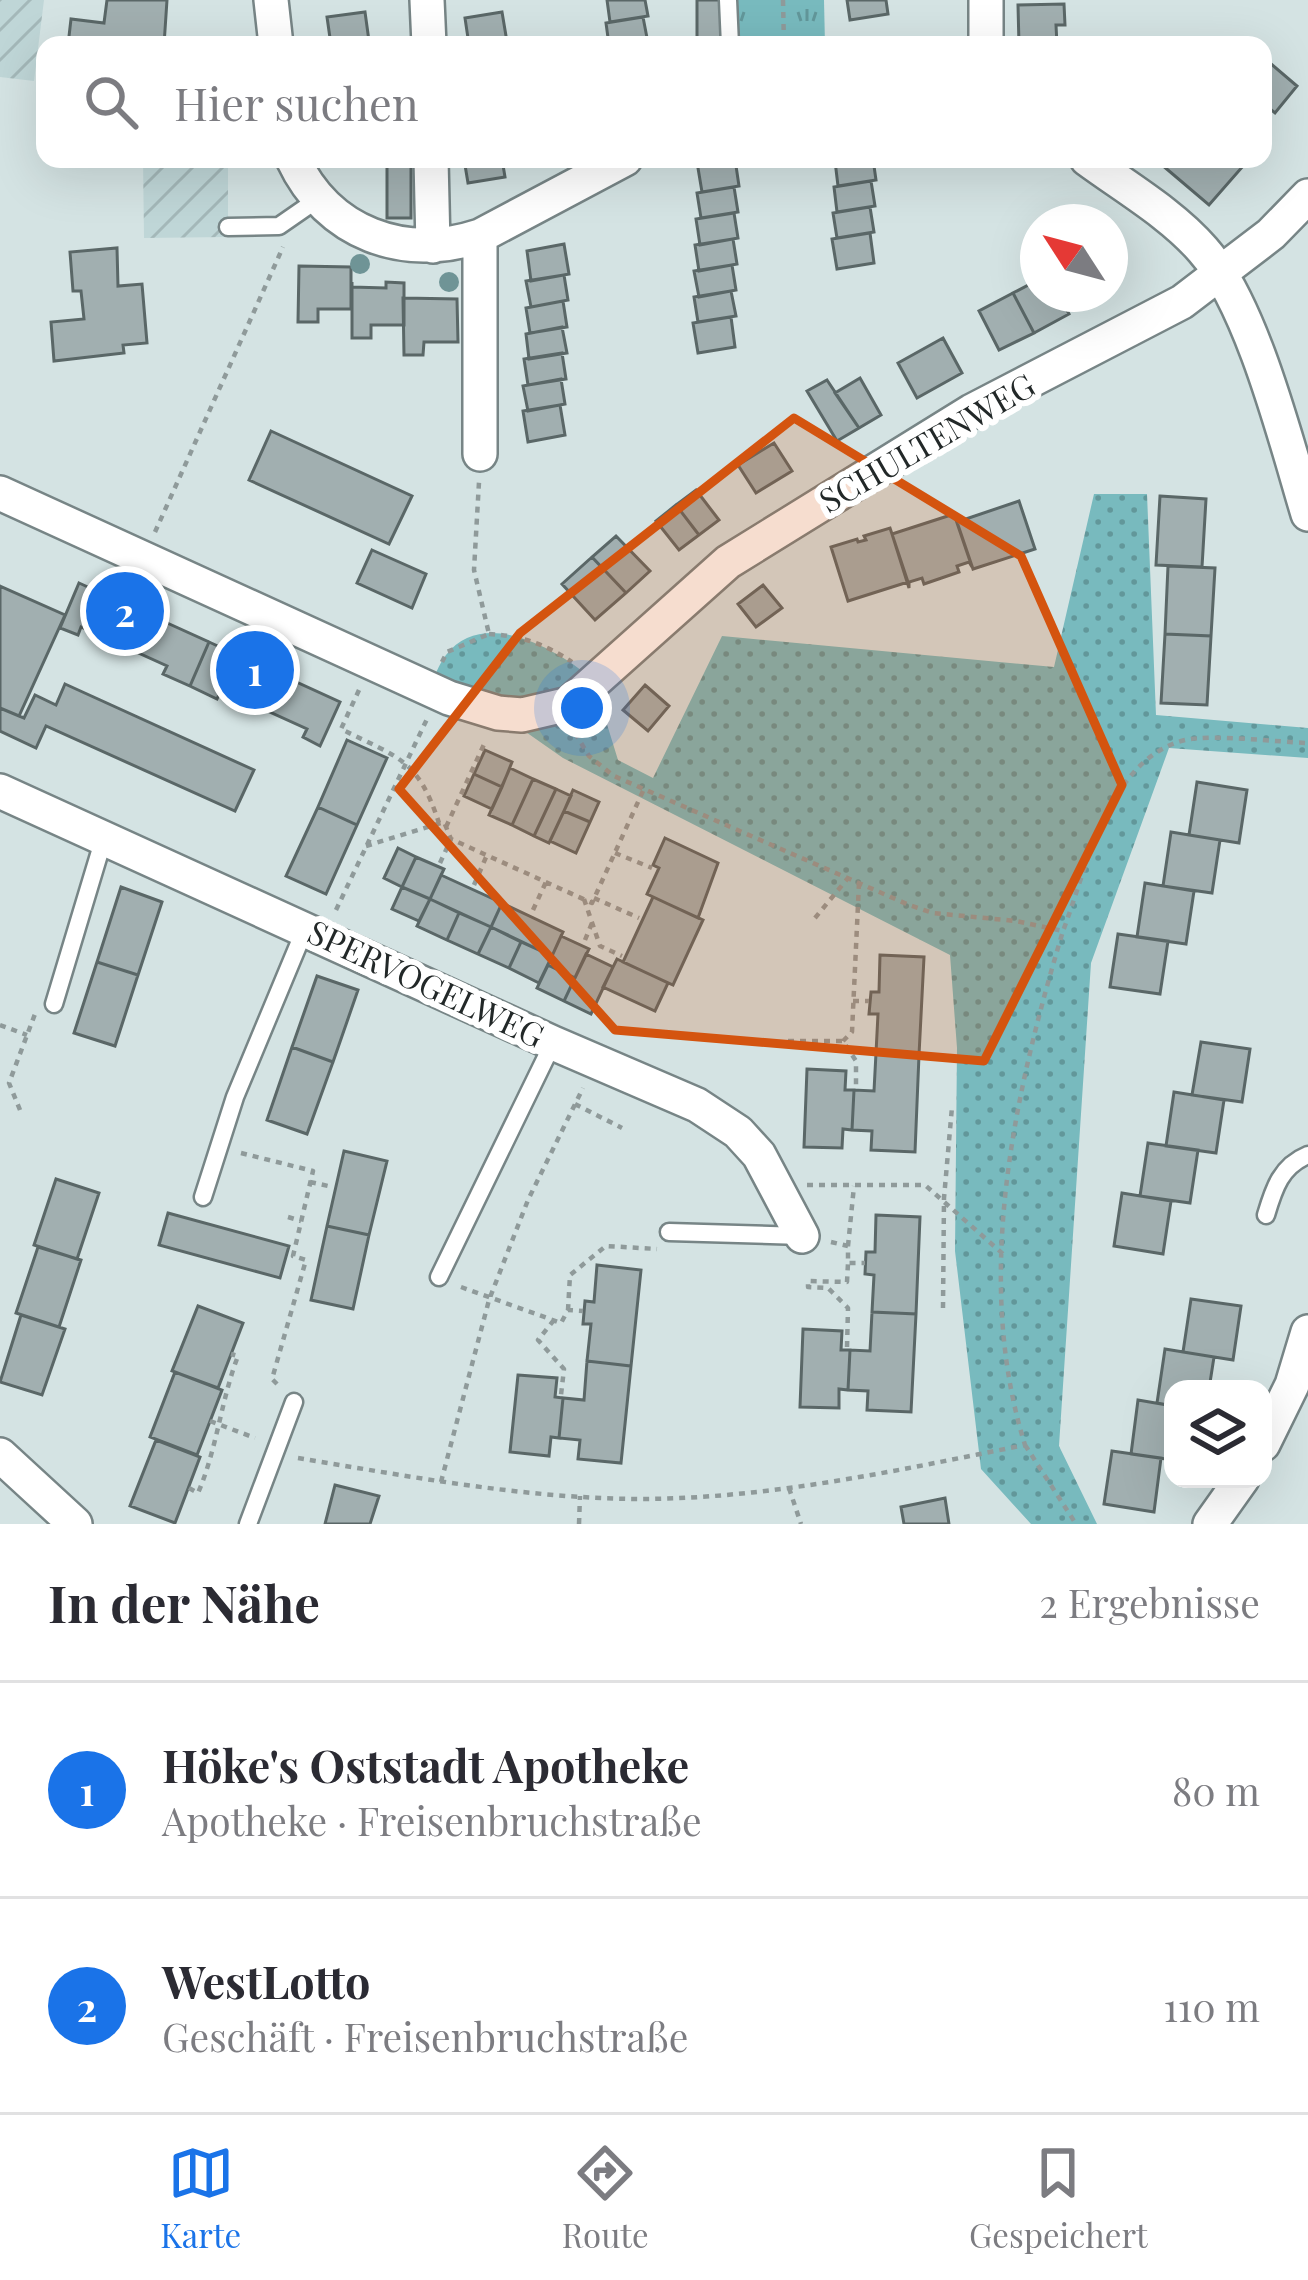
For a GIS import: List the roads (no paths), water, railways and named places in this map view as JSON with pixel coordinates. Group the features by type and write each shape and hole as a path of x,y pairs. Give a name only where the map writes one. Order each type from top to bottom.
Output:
{"street":[{"path":"271,0 275,36"},
{"path":"427,0 429,36"},
{"path":"986,0 986,36"},
{"path":"295,168 305,209 409,247 480,236 608,168"},
{"path":"431,168 433,246"},
{"path":"1099,168 1182,230 1222,274 1278,415 1308,514"},
{"name":"SCHULTENWEG","path":"0,493 434,691 498,713 521,715 559,708 597,682 659,620 728,562 972,411 1142,326 1222,274 1308,196"},
{"path":"480,236 480,454"},
{"name":"SPERVOGELWEG","path":"0,791 720,1118 759,1155 802,1236"},
{"path":"1272,1426 1292,1385 1308,1332"},
{"path":"0,1455 75,1524"},
{"path":"1210,1524 1236,1488"}],"lane":[{"path":"728,0 730,36"},
{"path":"228,227 279,226 305,209"},
{"path":"54,1004 104,838"},
{"path":"203,1197 235,1097 314,932"},
{"path":"439,1277 554,1043"},
{"path":"1266,1215 1274,1186 1287,1167 1308,1155"},
{"path":"669,1232 802,1236"},
{"path":"248,1524 294,1402"}],"place":[{"name":"WestLotto","path":"125,611"},
{"name":"Höke's Oststadt Apotheke","path":"255,670"}]}
